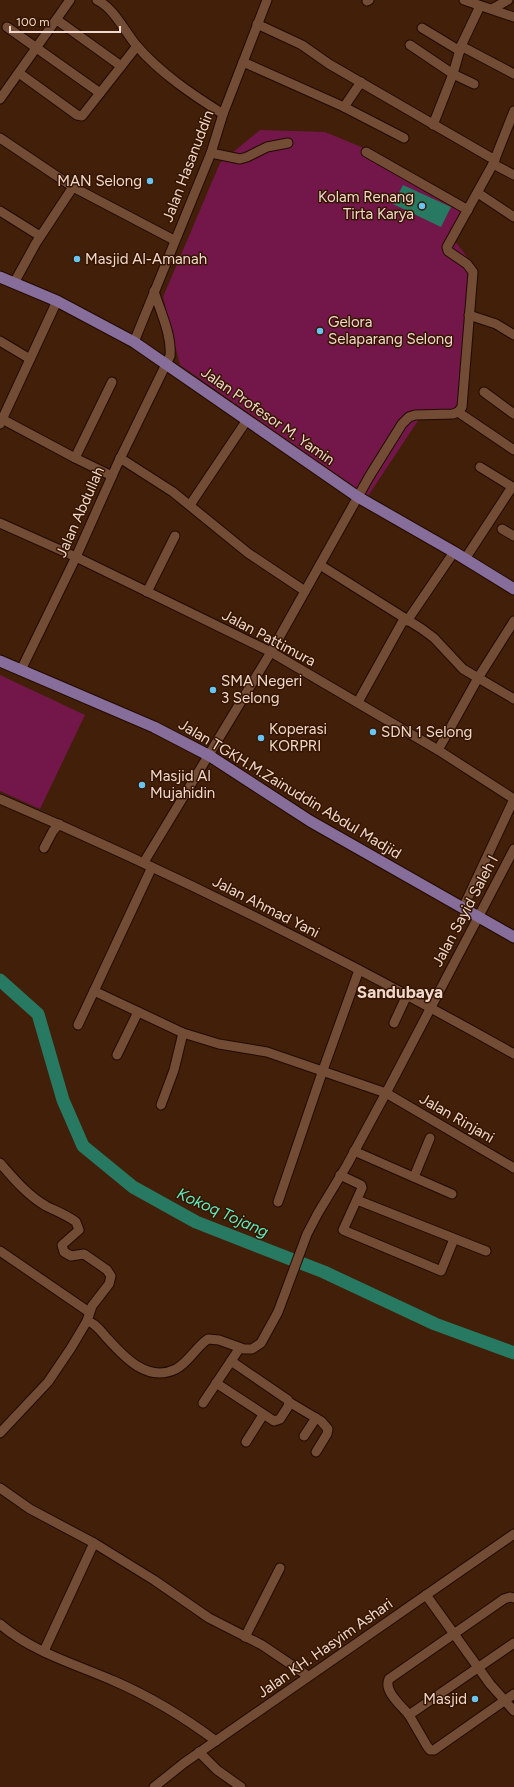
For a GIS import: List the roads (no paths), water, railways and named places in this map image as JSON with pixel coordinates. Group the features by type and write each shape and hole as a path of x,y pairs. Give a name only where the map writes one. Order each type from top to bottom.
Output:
{"main road":[{"name":"Jalan Profesor M. Yamin","path":"0,277 57,301 134,342 358,497 454,552 514,589"},
{"name":"Jalan TGKH.M.Zainuddin Abdul Madjid","path":"0,661 154,727 210,756 310,821 514,938"}],"street":[{"path":"0,99 70,0"},
{"path":"97,0 109,8 137,46 166,73 223,114"},
{"name":"Jalan Hasanuddin","path":"134,342 174,240 211,153 223,114 267,0"},
{"path":"464,0 514,16"},
{"path":"492,9 508,0"},
{"path":"433,125 453,74 460,48 480,6"},
{"path":"57,20 121,66"},
{"path":"257,24 302,45 514,175"},
{"path":"8,27 36,49 100,93"},
{"path":"422,28 514,74"},
{"path":"410,45 453,74 474,84"},
{"path":"19,73 80,116 84,115 137,46"},
{"path":"243,62 344,107 404,138"},
{"path":"344,107 361,82"},
{"path":"144,862 210,756 271,652 358,497 394,437 408,418 415,415 453,414 458,412 464,403 472,270 447,249 494,162 513,118"},
{"path":"0,138 73,187 174,240"},
{"path":"211,153 240,159 247,158 267,147 288,143"},
{"path":"366,152 468,210"},
{"path":"14,283 40,236 73,187"},
{"path":"478,193 514,217"},
{"path":"0,211 40,236"},
{"name":"Jalan Abdullah","path":"21,670 76,557 120,458 170,356 170,343 154,291"},
{"path":"57,301 1,422 112,476"},
{"path":"469,315 496,324 514,335"},
{"path":"0,341 30,359"},
{"path":"75,458 112,382"},
{"path":"484,392 514,414"},
{"path":"458,412 514,450"},
{"path":"190,505 247,420"},
{"path":"120,458 190,505 248,553 305,591"},
{"path":"465,559 513,487 480,467"},
{"name":"Jalan Pattimura","path":"0,523 76,557 271,652 438,750 514,799"},
{"path":"502,529 514,536"},
{"path":"147,592 175,536"},
{"path":"358,702 405,620 454,552"},
{"path":"320,565 429,635 463,669 514,699"},
{"path":"438,750 478,678 514,621"},
{"name":"Jalan Ahmad Yani","path":"0,799 144,862 360,970 514,1054"},
{"path":"463,908 514,799"},
{"path":"44,848 53,831 59,824"},
{"name":"Jalan Sayid Saleh I","path":"239,1348 252,1349 261,1343 272,1325 298,1257 318,1213 386,1093 477,916 514,849"},
{"path":"78,1025 152,867"},
{"path":"278,1202 323,1070 360,970"},
{"name":"Jalan Rinjani","path":"94,991 183,1033 219,1044 267,1052 323,1070 386,1093 514,1168"},
{"path":"394,1023 407,995"},
{"path":"117,1055 138,1012"},
{"path":"161,1105 174,1070 183,1033"},
{"path":"414,1177 430,1138"},
{"path":"354,1151 452,1194"},
{"path":"0,1163 17,1184 27,1192 45,1205 76,1222 79,1230 62,1245 64,1252 71,1256 84,1254 110,1273 112,1278 92,1306 67,1354 48,1382 0,1433"},
{"path":"340,1175 361,1185 362,1188 343,1230 441,1272 454,1239"},
{"path":"357,1200 486,1251"},
{"path":"0,1251 88,1316 134,1364 156,1373 163,1374 178,1368 208,1339 219,1340 239,1348 203,1403"},
{"path":"231,1361 289,1402 327,1426 328,1431 316,1452"},
{"path":"216,1383 274,1422 277,1421 289,1402"},
{"path":"246,1442 263,1415"},
{"path":"304,1436 316,1418"},
{"path":"0,1488 30,1509 94,1544 168,1588 209,1618 262,1645 308,1676"},
{"name":"Jalan KH. Hasyim Ashari","path":"154,1787 199,1752 514,1534"},
{"path":"44,1651 94,1544"},
{"path":"245,1637 280,1568"},
{"path":"426,1595 478,1668 514,1712"},
{"path":"514,1598 510,1597 504,1599 453,1633 389,1679 387,1683 388,1690 409,1715 430,1750 434,1750 514,1694"},
{"path":"0,1624 18,1638 44,1651 77,1667 114,1681 170,1708 216,1741"},
{"path":"409,1715 514,1643"},
{"path":"199,1752 221,1773 241,1787"}],"waterway":[{"name":"Kokoq Tojang","path":"0,980 38,1014 63,1100 83,1146 133,1187 196,1222 324,1272 435,1324 514,1353"}],"place":[{"name":"MAN Selong","path":"150,181"},
{"name":"Kolam Renang Tirta Karya","path":"422,206"},
{"name":"Masjid Al-Amanah","path":"77,259"},
{"name":"Gelora Selaparang Selong","path":"320,331"},
{"name":"SMA Negeri 3 Selong","path":"213,690"},
{"name":"SDN 1 Selong","path":"373,732"},
{"name":"Koperasi KORPRI","path":"261,738"},
{"name":"Masjid Al Mujahidin","path":"142,785"},
{"name":"Masjid","path":"475,1699"}],"district":[{"name":"Sandubaya","path":"400,992"}]}
